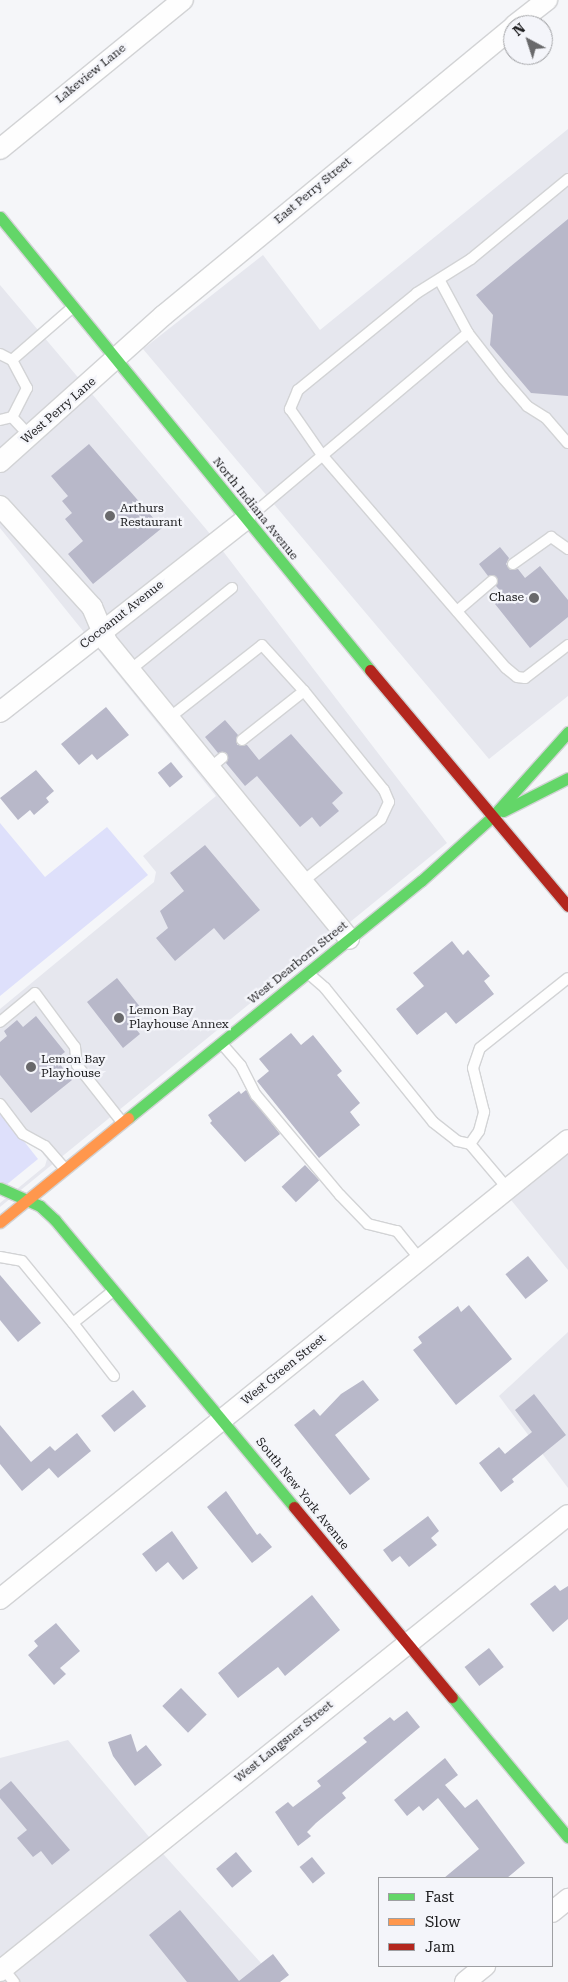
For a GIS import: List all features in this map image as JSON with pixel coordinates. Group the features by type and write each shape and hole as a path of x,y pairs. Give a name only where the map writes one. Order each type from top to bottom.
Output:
{"street":[{"name":"Lakeview Lane","path":"0,149 183,0"},
{"name":"East Perry Street","path":"528,15 547,0"},
{"name":"East Perry Street","path":"118,360 164,315 503,35"},
{"name":"North Indiana Avenue","path":"0,217 75,305 245,520 568,906"},
{"name":"West Perry Lane","path":"0,462 118,360"},
{"path":"0,506 92,607 104,629 108,642 169,718 216,763 302,882 349,939"},
{"name":"Cocoanut Avenue","path":"0,712 245,520"},
{"path":"493,816 568,732"},
{"path":"493,816 568,778"},
{"name":"West Dearborn Street","path":"0,1222 308,973 493,816"},
{"name":"West Green Street","path":"0,1599 568,1140"},
{"name":"South New York Avenue","path":"0,1188 40,1206 55,1220 223,1419 406,1644 568,1837"},
{"name":"West Langsner Street","path":"6,1974 406,1644 568,1515"},
{"path":"553,1911 568,1899"},
{"path":"465,1982 484,1967"}],"lane":[{"path":"568,179 440,281 417,293 298,390 290,409 322,455 457,611 517,677 534,674 568,645"},
{"path":"0,239 11,230"},
{"path":"440,281 468,333 527,406 553,424 568,443"},
{"path":"12,360 75,305"},
{"path":"245,520 468,333"},
{"path":"0,354 12,360 27,388 12,417 0,420"},
{"path":"12,417 30,436"},
{"path":"513,564 551,538 568,549"},
{"path":"457,611 492,581"},
{"path":"130,670 232,588"},
{"path":"169,718 262,645 304,691 384,790 387,812 302,882"},
{"path":"242,740 304,691"},
{"path":"308,973 325,988 433,1122 457,1142 470,1144 508,1189"},
{"path":"470,1144 479,1131 484,1112 473,1068 480,1048 568,978"},
{"path":"0,1022 35,993 75,1047 77,1065 123,1123"},
{"path":"221,1043 241,1066 256,1095 368,1224 397,1231 420,1259"},
{"path":"0,1104 23,1134 45,1146 66,1170"},
{"path":"0,1257 22,1262 114,1376"},
{"path":"73,1323 114,1290"}],"shaded area":[{"path":"568,129 568,696 489,759 143,349 263,255 320,330"},
{"path":"0,285 206,529 447,843 0,1207 0,1203 45,1166 47,1159 0,1098 0,1009 154,882 156,872 143,856 216,796 0,528"},
{"path":"0,823 45,877 107,827 148,875 0,996"},
{"path":"0,1111 38,1159 0,1190"},
{"path":"568,1145 568,1270 507,1195"},
{"path":"568,1332 568,1488 499,1396"},
{"path":"68,1740 165,1856 278,1982 0,1982 0,1758"}],"building":[{"path":"568,219 568,396 531,393 490,345 493,315 476,295"},
{"name":"Arthurs Restaurant","path":"89,444 162,528 93,584 68,554 83,541 65,519 72,513 62,501 68,496 51,476"},
{"name":"Chase","path":"500,547 509,558 506,564 510,570 518,569 525,578 540,566 568,600 568,617 530,648 495,604 505,596 496,586 497,577 488,576 479,564"},
{"path":"106,707 129,735 97,760 92,754 79,765 61,744"},
{"path":"225,720 238,735 237,745 247,745 259,760 291,734 343,793 332,803 339,811 320,827 312,817 300,827 257,776 245,786 226,763 227,753 218,753 205,737"},
{"path":"171,762 183,777 170,787 158,773"},
{"path":"36,770 54,791 46,798 49,802 34,815 30,810 18,820 0,798"},
{"path":"205,845 260,910 224,940 214,928 175,961 156,938 168,928 160,911 184,891 170,873"},
{"path":"452,941 463,955 468,950 490,976 484,981 494,994 456,1024 446,1012 417,1035 396,1009 424,986 413,973"},
{"name":"Lemon Bay Playhouse Annex","path":"117,978 145,1013 131,1023 140,1034 123,1048 87,1002"},
{"name":"Lemon Bay Playhouse","path":"36,1016 65,1052 56,1059 72,1080 31,1113 0,1075 0,1042 7,1036 4,1031 17,1020 23,1027"},
{"path":"291,1033 301,1045 313,1035 342,1071 337,1075 360,1103 350,1112 360,1125 319,1158 257,1081 269,1071 259,1059"},
{"path":"246,1090 280,1134 245,1162 210,1123 212,1121 208,1115 239,1091 241,1094"},
{"path":"305,1165 319,1180 296,1202 282,1187"},
{"path":"528,1256 548,1281 526,1299 505,1274"},
{"path":"0,1275 41,1323 18,1342 0,1320"},
{"path":"469,1305 512,1359 456,1405 413,1350 422,1343 418,1337 458,1306 461,1312"},
{"path":"363,1380 379,1400 335,1435 370,1479 350,1495 294,1425 314,1409 320,1416 341,1394"},
{"path":"133,1390 146,1406 114,1432 101,1416"},
{"path":"534,1394 566,1435 512,1479 514,1482 501,1492 479,1463 499,1447 505,1454 532,1432 515,1410"},
{"path":"0,1425 31,1462 50,1446 55,1451 77,1433 91,1451 58,1478 49,1468 22,1491 0,1464"},
{"path":"226,1491 257,1535 260,1533 272,1547 252,1563 207,1507"},
{"path":"428,1516 439,1531 431,1538 437,1545 409,1567 400,1556 392,1562 383,1550"},
{"path":"172,1531 198,1568 183,1580 168,1562 156,1572 142,1554"},
{"path":"555,1585 560,1591 568,1586 568,1619 553,1632 530,1604"},
{"path":"312,1595 340,1630 285,1676 278,1667 238,1698 218,1673"},
{"path":"56,1623 80,1651 60,1668 66,1674 54,1685 28,1655 38,1646 34,1641"},
{"path":"489,1648 504,1667 479,1686 465,1667"},
{"path":"181,1688 207,1715 188,1733 162,1706"},
{"path":"407,1711 420,1727 342,1793 346,1798 307,1832 311,1836 298,1846 275,1812 288,1802 293,1807 321,1786 317,1781 367,1742 363,1738 390,1717 394,1721"},
{"path":"131,1734 137,1752 146,1745 162,1765 135,1786 113,1756 108,1742"},
{"path":"445,1758 458,1775 445,1785 465,1808 477,1799 525,1863 508,1877 445,1877 479,1849 438,1798 423,1811 419,1806 407,1816 394,1800"},
{"path":"11,1781 70,1850 52,1865 41,1851 33,1857 17,1838 27,1830 0,1798 0,1790"},
{"path":"236,1852 252,1871 232,1888 216,1869"},
{"path":"312,1857 325,1873 313,1883 300,1867"},
{"path":"180,1910 239,1981 273,1954 289,1975 280,1982 187,1982 149,1935"}],"traffic: fast":[{"path":"0,217 370,670"},
{"path":"128,1118 421,881 493,816 568,732"},
{"path":"503,811 568,778"},
{"path":"0,1188 40,1206 55,1220 294,1507"},
{"path":"452,1697 568,1837"}],"traffic: slow":[{"path":"0,1222 128,1118"}],"traffic: jam":[{"path":"370,670 568,906"},
{"path":"294,1507 452,1697"}],"place":[{"name":"Arthurs Restaurant","path":"110,516"},
{"name":"Chase","path":"534,598"},
{"name":"Lemon Bay Playhouse Annex","path":"119,1018"},
{"name":"Lemon Bay Playhouse","path":"31,1067"}]}
